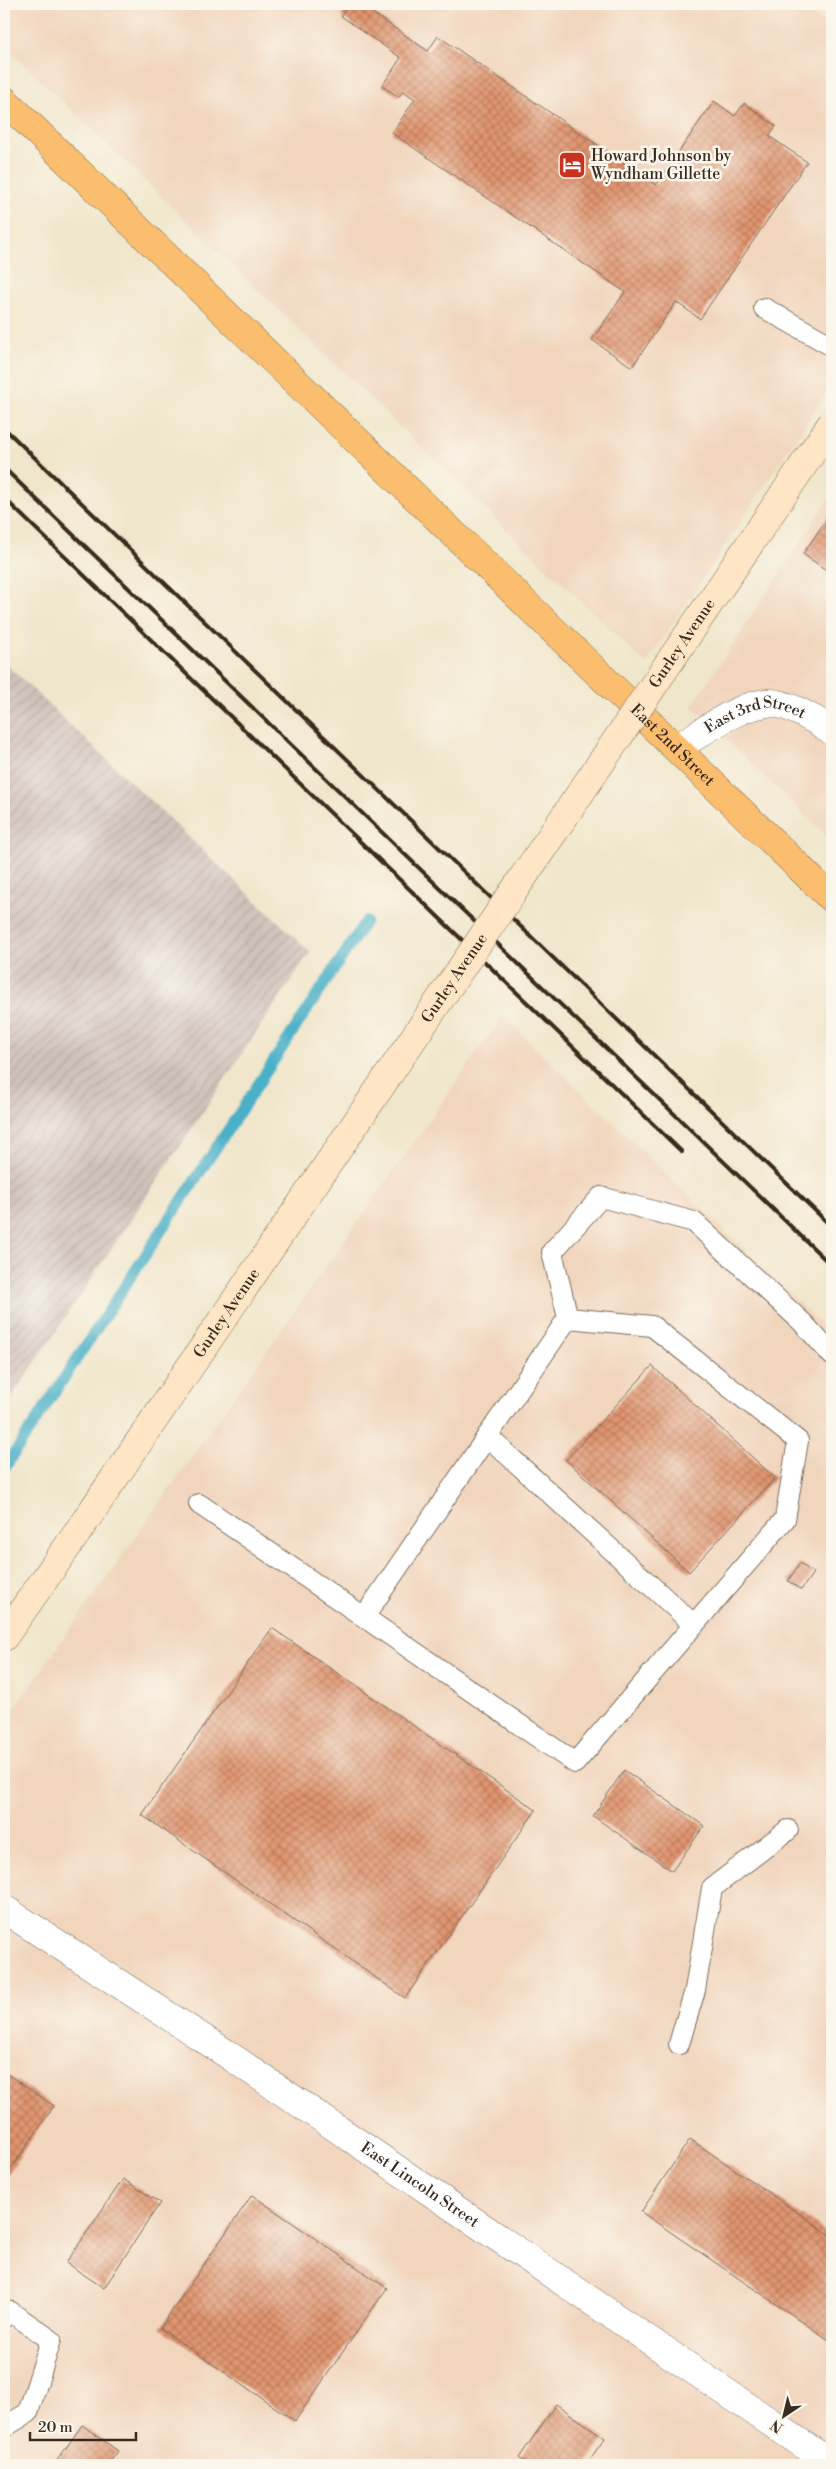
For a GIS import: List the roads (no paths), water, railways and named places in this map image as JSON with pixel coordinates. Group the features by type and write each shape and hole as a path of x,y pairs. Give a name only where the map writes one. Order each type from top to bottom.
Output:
{"main road":[{"name":"East 2nd Street","path":"4,100 514,590 832,899"}],"street":[{"name":"Gurley Avenue","path":"4,1637 77,1533 832,423"},
{"name":"East 3rd Street","path":"677,748 727,717 767,702 805,713 832,731"},
{"name":"East Lincoln Street","path":"4,1910 221,2050 832,2464"}],"lane":[{"path":"764,308 832,346"},
{"path":"364,1617 568,1318 552,1252 601,1197 694,1222 802,1323 832,1355"},
{"path":"199,1504 575,1763 785,1519 798,1441 652,1326 568,1318"},
{"path":"487,1436 694,1625"},
{"path":"679,2044 695,1990 712,1888 788,1830"},
{"path":"4,2317 10,2312 50,2340 28,2413 4,2427"}],"waterway":[{"path":"4,1469 366,921"}],"railway":[{"path":"4,428 832,1227"},
{"path":"4,468 832,1266"},
{"path":"4,498 682,1152"}],"place":[{"name":"Howard Johnson by Wyndham Gillette","path":"572,165"}]}
